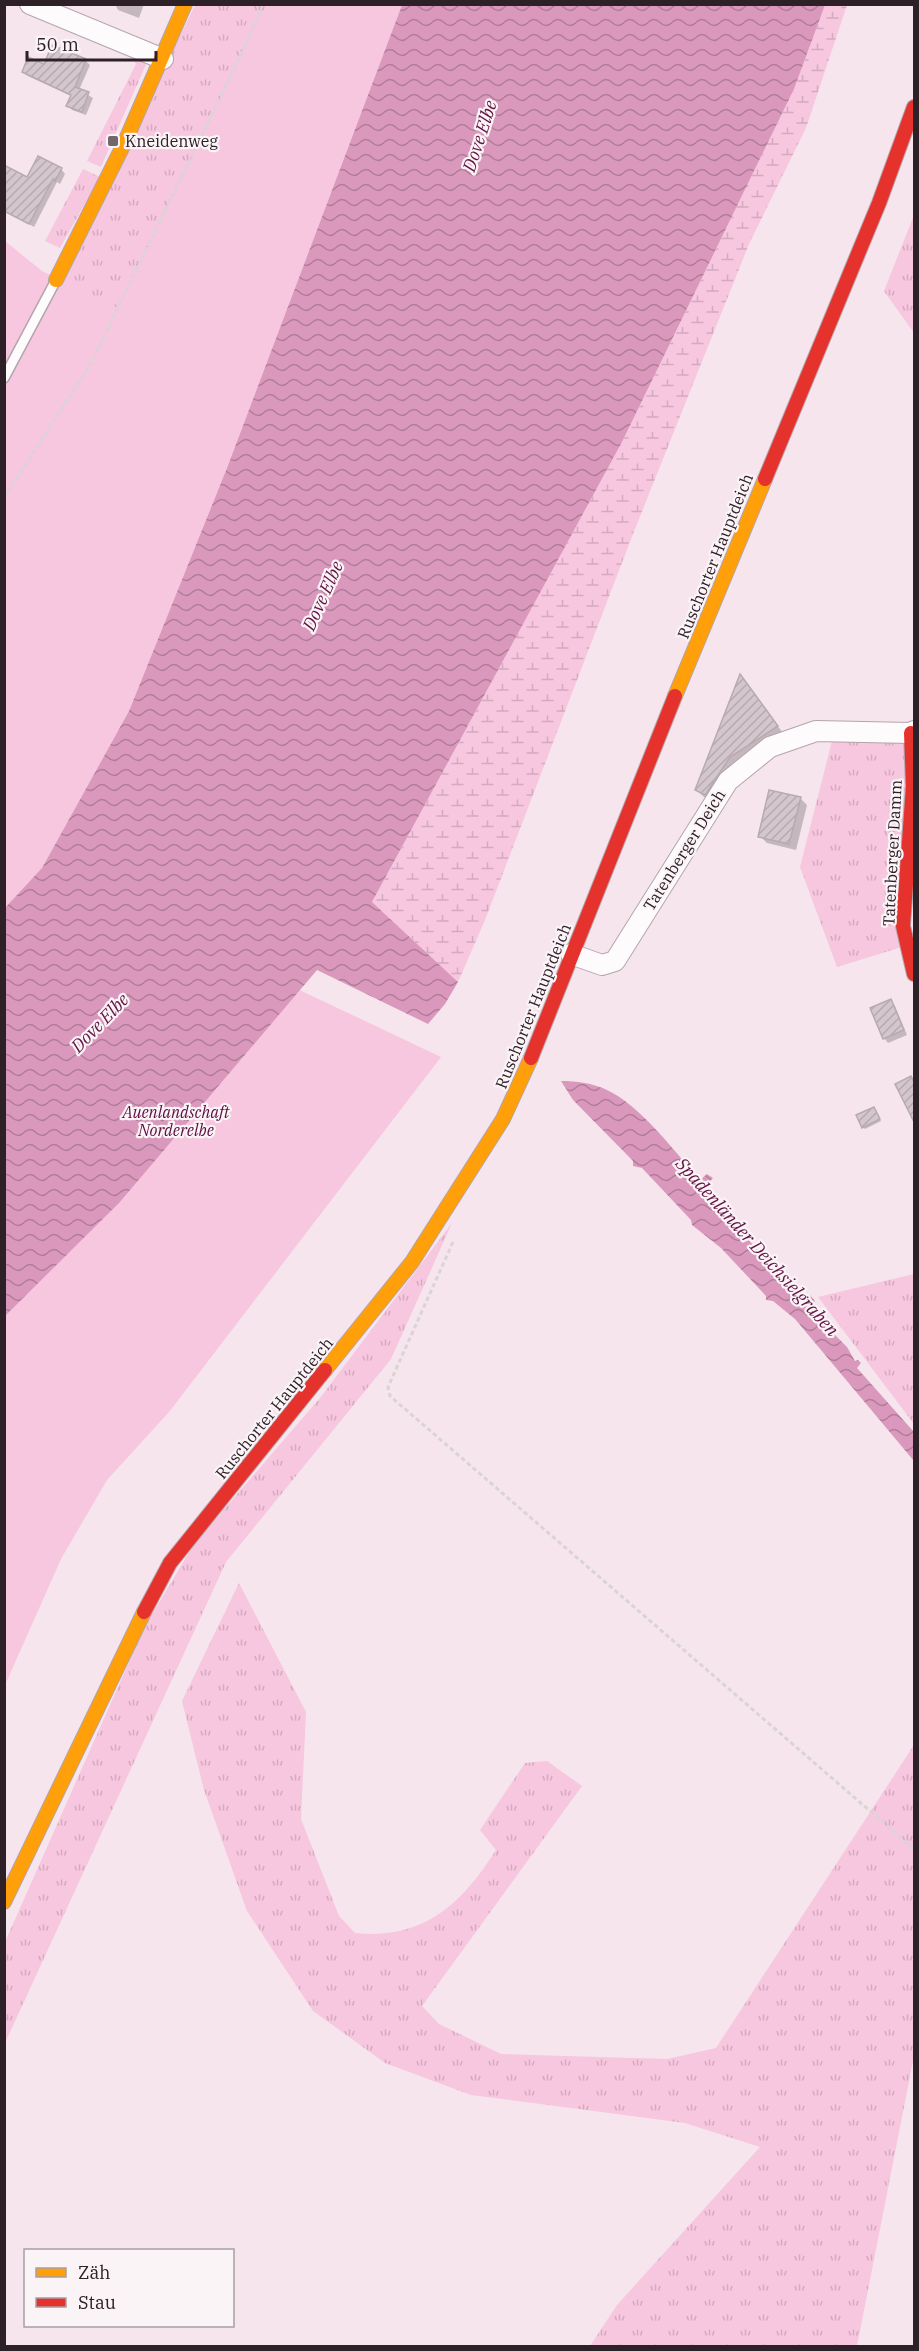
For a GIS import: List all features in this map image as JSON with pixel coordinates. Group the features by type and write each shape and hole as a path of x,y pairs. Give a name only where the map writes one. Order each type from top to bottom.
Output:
{"street":[{"path":"30,4 163,59"},
{"path":"56,280 163,59 185,4"},
{"name":"Ruschorter Hauptdeich","path":"4,1902 138,1624 170,1563 412,1262 503,1119 525,1077 571,954 677,690 879,203 915,107"},
{"name":"Tatenberger Deich","path":"571,954 602,965 615,961 728,781 770,747 816,731 913,732"},
{"name":"Tatenberger Damm","path":"913,732 913,786 903,926 911,968 915,974"}],"lane":[{"path":"4,378 56,280"}],"path":[{"path":"4,498 88,367 243,50 263,4"},
{"path":"453,1241 388,1387 390,1396 915,1849"}],"green space":[{"path":"195,5 286,5 96,409 5,395"},
{"name":"Auenlandschaft Norderelbe","path":"266,5 402,5 227,468 129,711 42,868 441,1057 169,1412 107,1480 61,1559 5,1685 5,241 42,271 118,308"},
{"path":"825,5 847,5 806,128 749,244 633,534 485,920 458,982 372,902 622,442 794,89"},
{"path":"130,53 147,62 101,167 87,161 136,64"},
{"path":"83,169 100,177 60,248 45,241"},
{"path":"914,215 914,333 884,291"},
{"path":"908,722 902,947 837,967 800,867 835,729"},
{"path":"452,1223 391,1359 226,1562 5,2043 5,1942 145,1626 194,1544 320,1398"},
{"path":"914,1274 914,1424 818,1297"},
{"path":"239,1583 306,1712 301,1819 339,1916 355,1933 379,1934 401,1931 420,1924 438,1915 469,1887 496,1850 480,1830 525,1763 547,1761 582,1786 422,2006 439,2024 501,2054 667,2059 716,2048 914,1745 914,2056 857,2346 590,2346 617,2305 760,2147 685,2123 471,2095 385,2063 313,2011 247,1911 204,1790 182,1701"}],"water":[{"name":"Dove Elbe","path":"402,5 825,5 794,89 622,442 372,902 458,982 445,1004 428,1024 317,970 119,1203 5,1316 5,908 42,868 129,711 227,468"},
{"path":"561,1081 590,1084 619,1097 632,1106 656,1130 700,1180 707,1174 713,1178 706,1185 740,1230 802,1301 810,1295 815,1301 809,1309 847,1347 855,1361 858,1360 861,1363 857,1368 914,1432 914,1461 795,1319 773,1301 766,1300 766,1296 721,1248 692,1225 691,1220 642,1168 633,1166 633,1161 573,1100"}],"building":[{"path":"52,45 86,59 75,87 89,92 82,112 66,106 71,95 22,72 28,57 44,64"},
{"path":"38,156 62,168 55,181 53,179 29,224 4,211 4,165 27,177"},
{"path":"740,674 778,726 730,757 705,795 695,790"},
{"path":"769,790 801,797 789,844 758,837"},
{"path":"891,999 904,1030 883,1039 870,1008"},
{"path":"911,1076 915,1084 915,1124 895,1084"},
{"path":"874,1107 880,1119 862,1128 856,1115"}],"traffic: slow":[{"path":"56,280 124,144 185,4"},
{"path":"675,696 765,479"},
{"path":"325,1370 412,1262 503,1119 531,1058"},
{"path":"4,1902 144,1612"}],"traffic: jam":[{"path":"765,479 879,203 914,107"},
{"path":"531,1058 675,696"},
{"path":"911,733 913,786 903,926 914,974"},
{"path":"144,1612 170,1563 325,1370"}],"place":[{"name":"Kneidenweg","path":"113,141"}],"water label":[{"name":"Spadenländer Deichsielgraben","path":"757,1247"}]}
